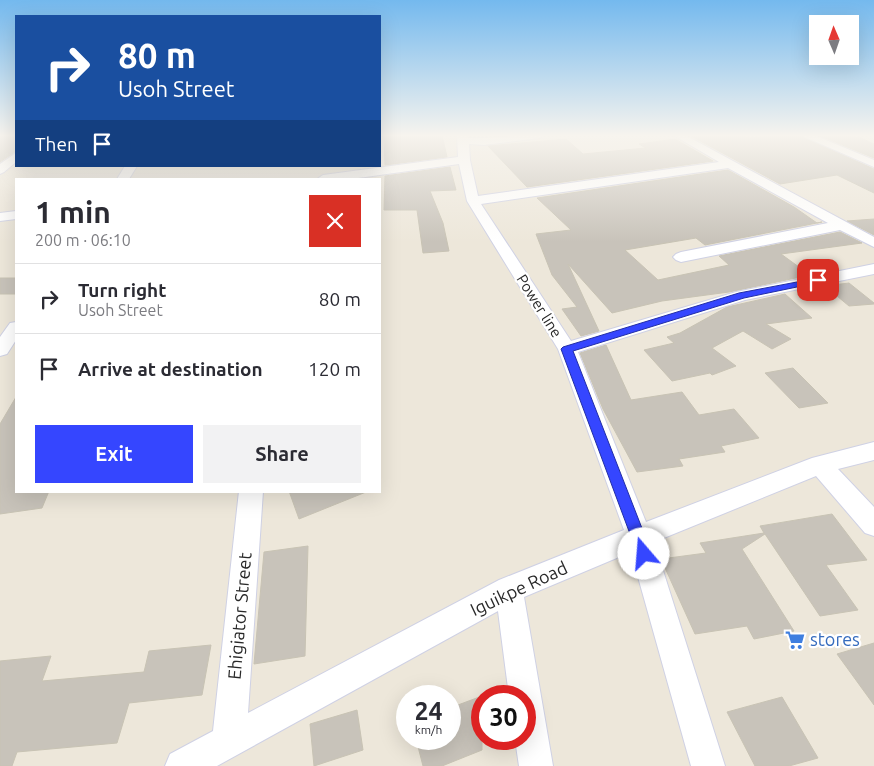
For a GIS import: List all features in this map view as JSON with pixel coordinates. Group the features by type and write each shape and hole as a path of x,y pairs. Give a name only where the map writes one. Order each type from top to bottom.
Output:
{"street":[{"path":"330,178 384,171"},
{"name":"Power line","path":"466,171 473,201 567,349 639,536 708,766"},
{"path":"473,201 682,171"},
{"path":"741,171 874,242"},
{"path":"0,217 15,215"},
{"path":"681,257 842,225"},
{"path":"567,349 742,296 874,269"},
{"path":"0,350 15,328"},
{"name":"Iguikpe Road","path":"182,766 509,590 639,536 820,465 874,451"},
{"path":"820,465 874,524"},
{"name":"Ehigiator Street","path":"229,741 251,493"},
{"path":"509,590 536,766"}],"building":[{"path":"423,171 451,171 456,190 430,191 443,223 449,251 423,253 417,210 384,210 385,176"},
{"path":"512,171 643,171 527,187"},
{"path":"729,171 794,207 817,223 705,245 696,238 625,250 658,280 729,265 719,256 840,232 862,243 781,254 810,275 729,292 662,301 612,313 568,264 599,331 581,336 562,309 577,307 552,275 536,234 571,230 537,198"},
{"path":"755,171 874,171 874,193 837,175 780,184"},
{"path":"874,219 874,235 847,221"},
{"path":"0,278 15,278 15,294 0,294"},
{"path":"849,283 874,304 849,306 825,286"},
{"path":"785,294 812,318 766,324 791,339 772,349 743,331 712,348 736,366 712,375 710,373 672,381 644,350 674,343 667,337 680,333 727,307"},
{"path":"606,345 631,400 682,392 699,415 734,409 759,438 721,446 725,452 679,459 683,466 637,472 603,409 580,353"},
{"path":"793,368 828,403 799,408 765,373"},
{"path":"15,399 15,493 48,493 42,508 0,514 0,424"},
{"path":"290,493 364,493 299,519"},
{"path":"832,514 867,560 826,565 858,610 820,616 765,534 742,549 794,631 754,639 747,626 695,634 661,559 706,553 700,543 764,533 760,526"},
{"path":"308,546 305,656 254,664 264,552"},
{"path":"874,643 874,705 837,654"},
{"path":"211,645 202,695 129,703 117,743 17,752 12,766 0,766 0,661 51,656 42,681 144,672 149,651"},
{"path":"782,697 818,758 789,766 755,766 727,712"},
{"path":"471,700 471,750 482,750 442,766 423,766 419,750 461,750 461,704"},
{"path":"357,710 363,750 314,766 310,724"}],"place":[{"name":"stores","path":"795,640"}],"route":[{"path":"644,554 639,536 567,349 742,296 818,280"}]}
